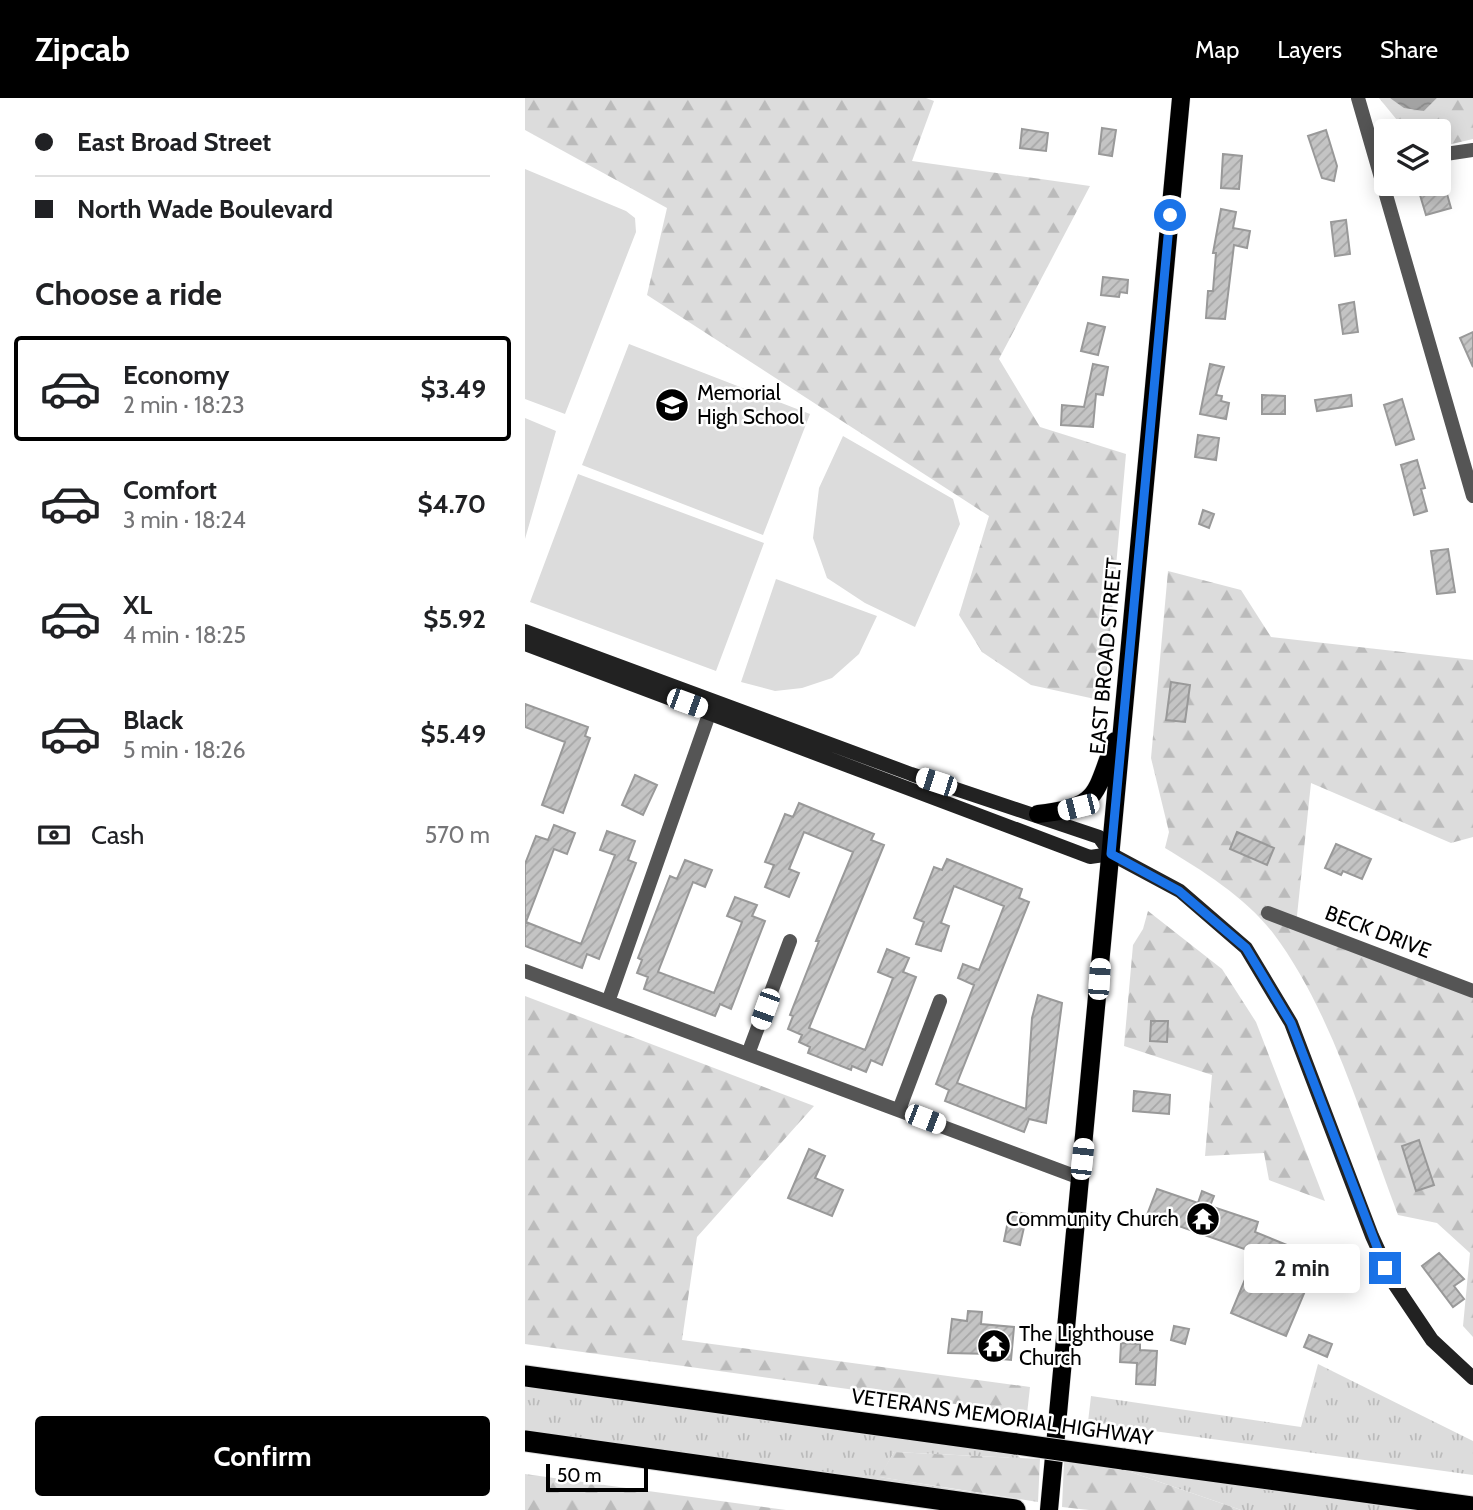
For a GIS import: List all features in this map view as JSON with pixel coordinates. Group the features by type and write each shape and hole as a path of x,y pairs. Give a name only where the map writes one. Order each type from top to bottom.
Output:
{"highway":[{"name":"VETERANS MEMORIAL HIGHWAY","path":"525,1376 1473,1507"},
{"path":"525,1441 1008,1509"}],"main road":[{"name":"EAST BROAD STREET","path":"1049,1510 1181,98"},
{"path":"525,631 1090,857 1111,854"},
{"path":"525,644 1038,814 1099,837 1111,854 1179,891 1246,948 1291,1023 1372,1236 1393,1282 1432,1340 1473,1378"},
{"path":"1038,814 1078,807 1089,800 1104,775 1124,718"}],"street":[{"path":"1358,98 1374,146"},
{"path":"1451,153 1473,150"},
{"path":"1389,196 1473,496"},
{"path":"608,1002 712,706"},
{"name":"BECK DRIVE","path":"1268,913 1473,991"},
{"path":"748,1054 790,941"},
{"path":"525,971 1080,1178"},
{"path":"899,1110 940,1001"}],"green space":[{"path":"525,98 926,98 934,101 912,161 1090,186 999,359 1040,427 1126,454 1104,701 1031,685 982,652 959,615 989,516 647,295 667,208 525,130"},
{"path":"1379,98 1390,98 1424,111 1437,98 1473,98 1473,139 1451,144 1451,119 1396,119"},
{"path":"525,169 626,211 635,218 636,232 565,414 525,399"},
{"path":"629,344 810,414 763,535 582,465"},
{"path":"525,418 556,431 525,539"},
{"path":"843,436 953,499 960,524 915,627 865,603 827,578 813,538 819,488"},
{"path":"578,474 764,543 716,671 530,602"},
{"path":"1168,571 1241,590 1271,637 1473,660 1473,837 1451,843 1311,783 1296,925 1473,991 1473,1337 1463,1326 1470,1253 1437,1223 1398,1215 1330,1033 1294,964 1273,933 1237,896 1165,848 1169,832 1151,758"},
{"path":"776,579 877,616 859,654 832,678 802,688 775,691 741,682"},
{"path":"1148,911 1222,969 1256,1022 1325,1201 1269,1180 1264,1153 1205,1156 1212,1075 1124,1046 1133,945 1143,929"},
{"path":"525,996 814,1106 697,1237 682,1340 1030,1387 1027,1414 525,1344"},
{"path":"1318,1364 1473,1441 1473,1475 1088,1422 1091,1396 1301,1427"},
{"path":"525,1384 1015,1451 1020,1458 894,1452 880,1477 1003,1497 1001,1501 525,1435"},
{"path":"894,1452 1040,1459 1038,1502 879,1477"},
{"path":"1064,1462 1122,1469 1241,1510 1089,1510 1062,1507"},
{"path":"1122,1469 1417,1510 1241,1510"},
{"path":"525,1474 786,1510 525,1510"}],"water":[{"path":"1390,98 1437,98 1424,111 1404,108"}],"building":[{"path":"1102,128 1116,130 1112,156 1099,154"},
{"path":"1022,129 1048,133 1046,151 1020,148"},
{"path":"1326,130 1337,166 1334,181 1322,178 1308,136"},
{"path":"1223,154 1242,156 1239,189 1221,188"},
{"path":"1420,196 1448,196 1451,208 1426,215"},
{"path":"1221,209 1236,212 1233,228 1250,231 1247,248 1234,245 1225,319 1206,318 1208,291 1213,291 1216,253 1213,253"},
{"path":"1346,220 1350,254 1335,256 1331,222"},
{"path":"1103,277 1128,280 1127,293 1120,292 1119,297 1101,295"},
{"path":"1354,302 1358,332 1343,334 1339,305"},
{"path":"1088,323 1105,327 1098,355 1081,351"},
{"path":"1473,332 1473,367 1460,338"},
{"path":"1093,364 1108,367 1103,395 1096,394 1093,427 1061,425 1062,405 1084,407"},
{"path":"1210,364 1224,367 1216,395 1222,396 1221,401 1229,403 1226,419 1200,414"},
{"path":"1262,395 1285,396 1285,414 1262,414"},
{"path":"1351,395 1352,406 1317,411 1315,400"},
{"path":"1402,399 1414,439 1396,445 1384,405"},
{"path":"1198,435 1219,438 1216,460 1195,457"},
{"path":"1417,460 1425,488 1421,489 1427,511 1414,515 1401,465"},
{"path":"1203,510 1214,514 1209,528 1199,524"},
{"path":"1448,549 1455,592 1437,594 1431,551"},
{"path":"1171,682 1190,685 1185,722 1166,720"},
{"path":"525,704 588,727 585,736 590,738 563,813 542,805 565,742 525,727"},
{"path":"635,775 657,785 643,815 622,805"},
{"path":"799,803 874,834 871,840 884,845 809,1028 865,1050 893,978 878,972 887,949 909,958 903,972 916,977 882,1065 871,1060 866,1072 852,1066 851,1070 808,1053 810,1047 799,1042 802,1035 788,1029 793,1016 790,1015 819,941 816,941 853,852 804,832 789,869 799,873 789,897 765,887 774,865 765,862 785,814 793,817"},
{"path":"554,825 575,833 567,854 554,849 526,922 581,944 615,855 600,850 607,831 635,841 628,860 636,863 599,959 587,954 582,968 525,946 525,864 536,836 548,840"},
{"path":"1237,832 1274,848 1267,865 1230,849"},
{"path":"1336,844 1371,859 1362,879 1343,871 1341,875 1325,868"},
{"path":"947,859 1022,889 1019,898 1029,902 957,1083 1026,1109 1032,1018 1038,995 1062,1003 1046,1123 1029,1119 1024,1132 945,1101 949,1090 936,1084 974,985 958,978 963,964 979,970 1004,906 954,886 941,923 949,926 941,951 916,944 924,922 914,918 934,867 942,870"},
{"path":"685,860 712,870 705,887 693,882 658,972 714,993 742,922 727,916 735,897 757,905 752,916 765,921 731,1009 720,1004 715,1016 644,989 648,977 637,973 642,960 638,958 670,876 677,879"},
{"path":"1151,1021 1168,1021 1167,1042 1150,1041"},
{"path":"1134,1091 1170,1095 1169,1114 1133,1111"},
{"path":"1419,1140 1434,1185 1416,1191 1402,1146"},
{"path":"809,1149 825,1156 815,1178 843,1190 832,1216 788,1198"},
{"path":"1157,1189 1198,1203 1202,1191 1214,1196 1210,1206 1258,1222 1255,1232 1319,1258 1286,1336 1231,1313 1256,1253 1147,1215"},
{"path":"1010,1211 1027,1214 1020,1245 1004,1241"},
{"path":"1439,1253 1464,1279 1454,1286 1464,1299 1453,1307 1422,1266"},
{"path":"968,1311 982,1312 981,1324 1014,1327 1011,1360 992,1358 992,1354 948,1353 952,1319 967,1321"},
{"path":"1174,1326 1189,1329 1185,1344 1171,1340"},
{"path":"1309,1335 1332,1344 1327,1357 1304,1347"},
{"path":"1121,1343 1140,1344 1140,1350 1157,1351 1155,1385 1136,1384 1137,1363 1120,1362"}],"place":[{"name":"Memorial High School","path":"672,405"},
{"name":"Community Church","path":"1203,1219"},
{"name":"The Lighthouse Church","path":"994,1346"}],"route":[{"path":"1170,215 1111,854 1198,904 1246,948 1291,1023 1385,1268"}]}
